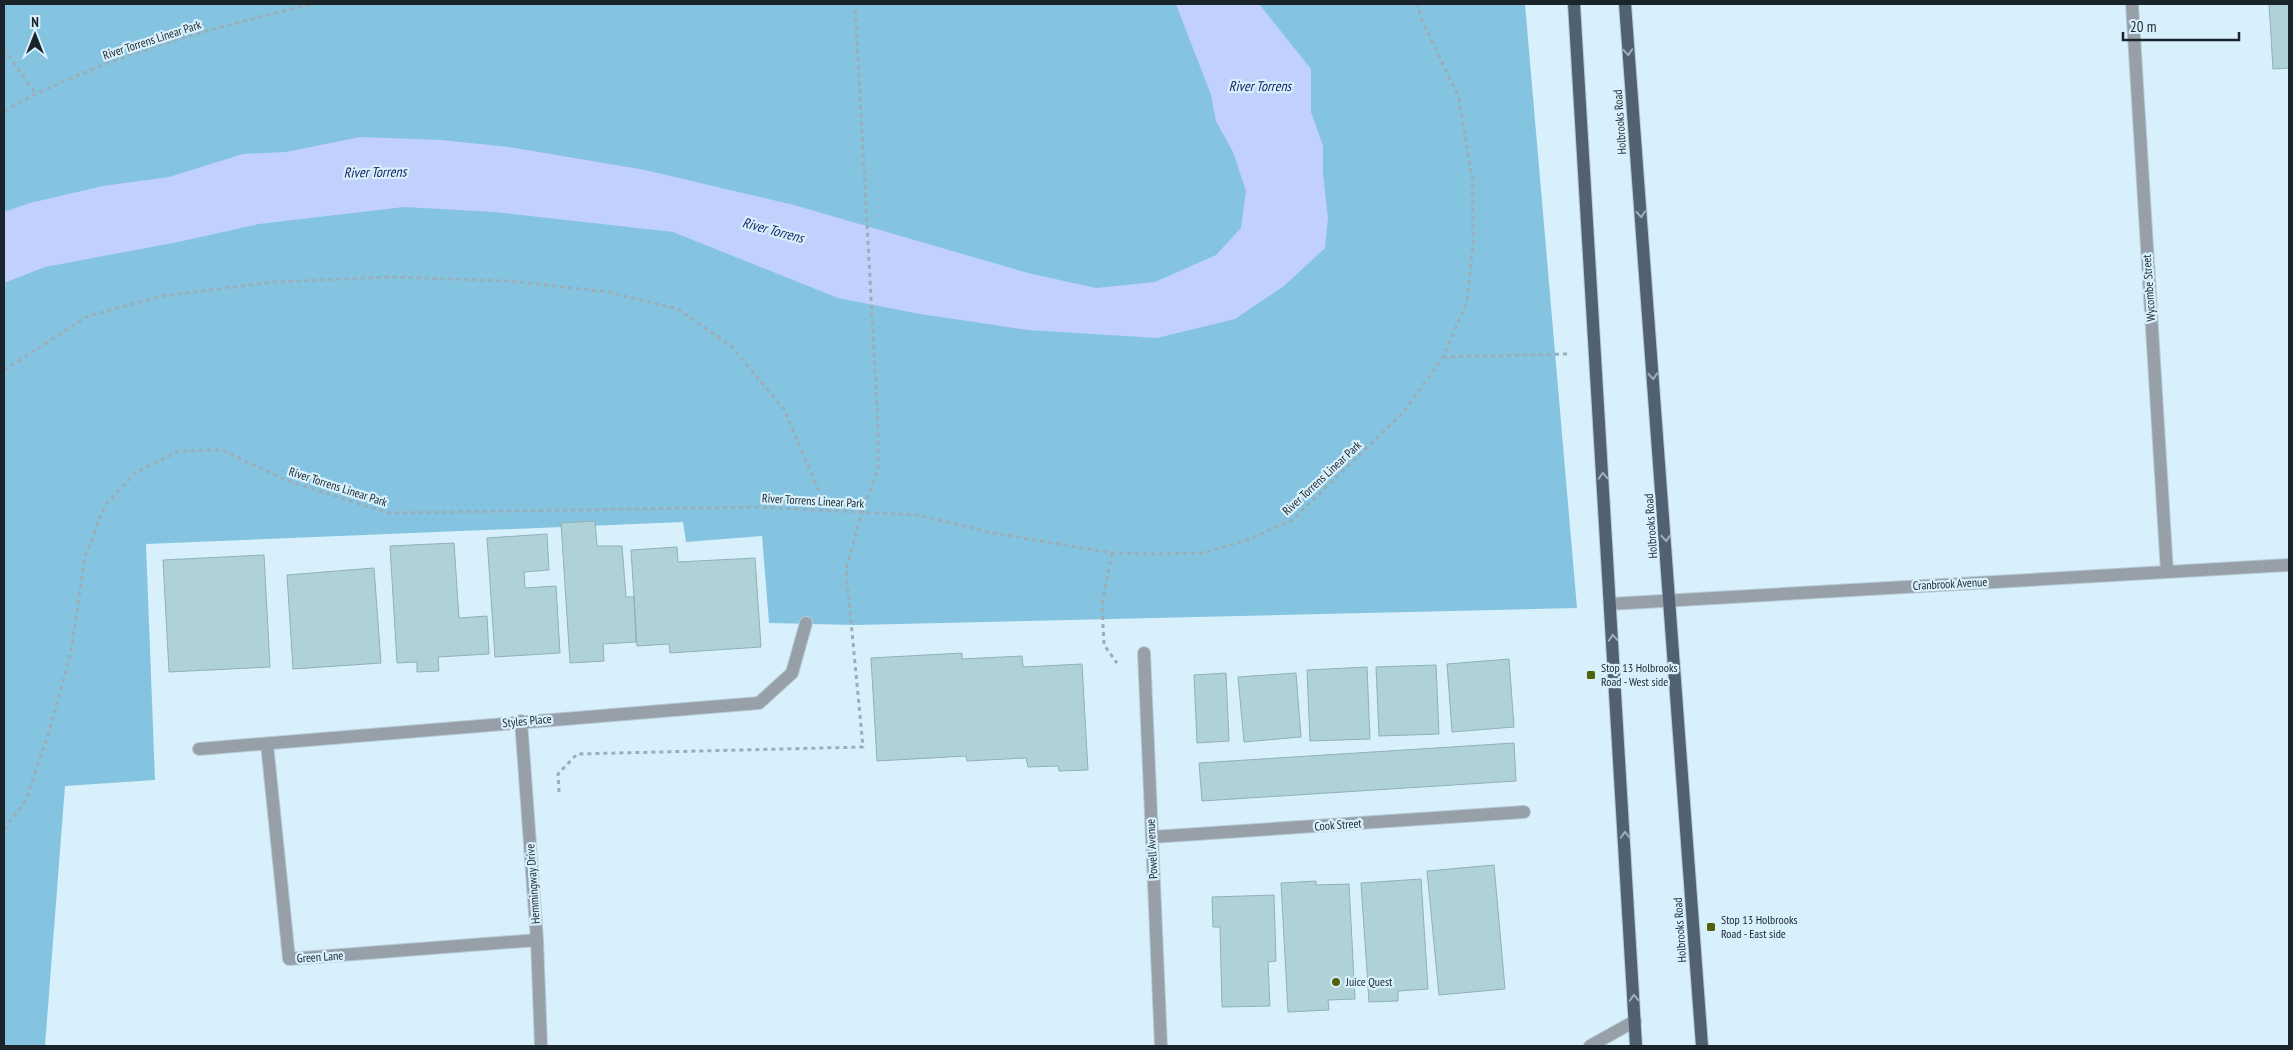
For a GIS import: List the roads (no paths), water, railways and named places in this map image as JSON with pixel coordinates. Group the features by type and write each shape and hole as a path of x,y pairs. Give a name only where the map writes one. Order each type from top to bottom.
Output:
{"main road":[{"path":"1574,4 1636,1046"},
{"name":"Holbrooks Road","path":"1624,4 1702,1046"}],"street":[{"name":"Wycombe Street","path":"2132,4 2167,572"},
{"name":"Cranbrook Avenue","path":"1610,604 1670,599 2289,565"},
{"name":"Styles Place","path":"199,749 758,703 792,673 806,623"},
{"name":"Powell Avenue","path":"1144,652 1161,1046"},
{"name":"Hemmingway Drive","path":"521,721 537,940 542,1046"},
{"name":"Green Lane","path":"268,744 289,959 537,940"},
{"name":"Cook Street","path":"1152,837 1524,812"},
{"path":"1590,1046 1636,1021"}],"water":[{"name":"River Torrens","path":"1176,4 1259,4 1311,69 1311,112 1323,146 1323,174 1328,218 1325,248 1284,286 1235,319 1157,338 1028,330 920,314 838,298 673,232 495,212 404,207 259,224 178,242 45,267 4,283 4,212 30,203 103,186 169,177 243,154 286,152 360,137 441,140 509,147 645,170 794,205 1028,273 1096,288 1155,282 1216,255 1241,228 1246,191 1233,152 1216,121 1211,95"}],"place":[{"name":"Stop 13 Holbrooks Road - West side","path":"1591,675"},
{"name":"Stop 13 Holbrooks Road - East side","path":"1711,927"},
{"name":"Juice Quest","path":"1336,982"}]}
